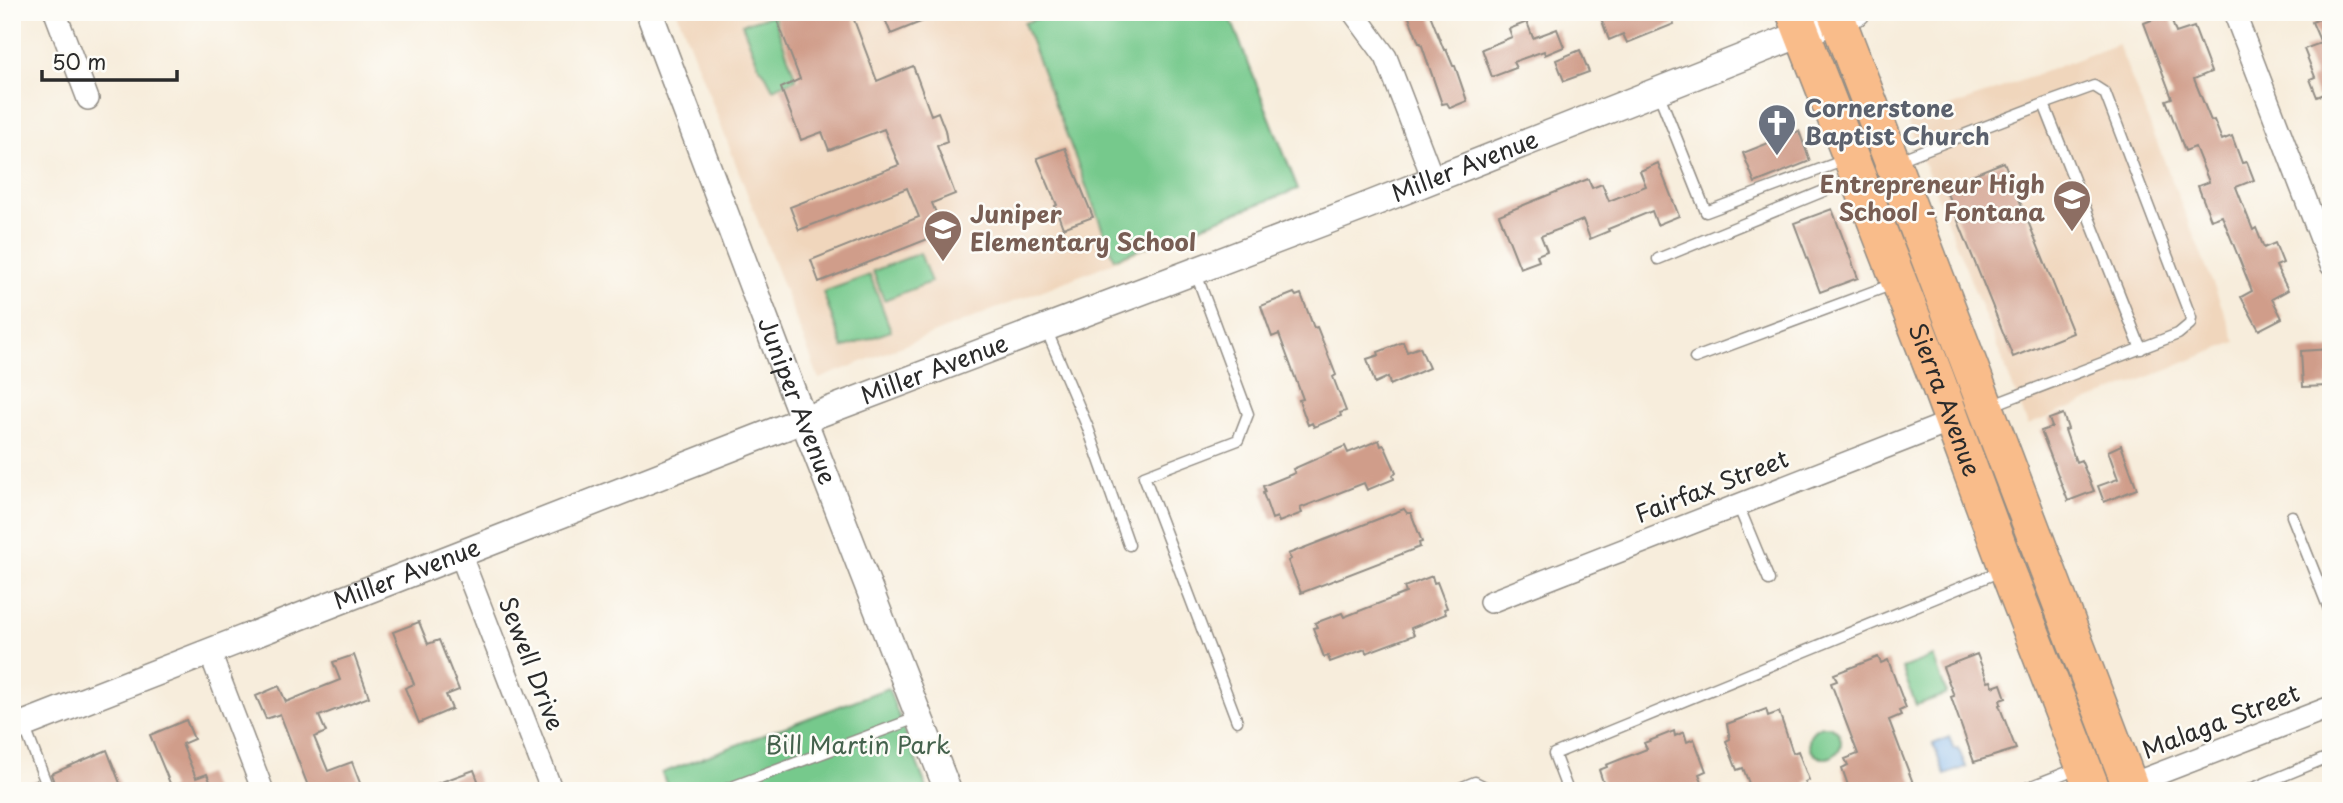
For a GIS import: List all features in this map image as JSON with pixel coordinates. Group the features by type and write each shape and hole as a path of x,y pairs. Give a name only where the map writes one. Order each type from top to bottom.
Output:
{"main road":[{"name":"Sierra Avenue","path":"1843,15 1893,162 2131,788"},
{"name":"Sierra Avenue","path":"1798,23 2088,778"}],"street":[{"path":"55,12 88,99"},
{"name":"Juniper Avenue","path":"649,12 803,420 948,791"},
{"path":"1353,12 1386,57 1433,179"},
{"path":"2234,12 2331,265"},
{"name":"Miller Avenue","path":"18,727 803,420 1657,91 1798,23 1843,15"},
{"name":"Fairfax Street","path":"1490,602 1953,421"},
{"name":"Sewell Drive","path":"461,556 552,791"},
{"path":"210,653 263,791"},
{"name":"Malaga Street","path":"2131,788 2331,707"}],"lane":[{"path":"1893,162 2094,86 2105,93 2192,317 2190,324 2178,334 1987,407"},
{"path":"1657,91 1706,212 1855,167"},
{"path":"2043,104 2141,349"},
{"path":"1658,259 1855,167"},
{"path":"1195,271 1248,414 1238,440 1144,476 1237,721"},
{"path":"1695,358 1898,282"},
{"path":"1045,328 1088,428 1129,545"},
{"path":"1738,505 1769,580"},
{"path":"2292,516 2331,614"},
{"path":"1568,791 1554,754 2007,569"},
{"path":"721,791 919,717"},
{"path":"18,727 49,791"},
{"path":"2246,791 2331,757"},
{"path":"2019,791 2088,778"},
{"path":"1453,791 1475,782 1493,791"}],"shaded area":[{"name":"Juniper Elementary School","path":"677,12 1228,12 1298,189 819,379"},
{"name":"Entrepreneur High School - Fontana","path":"2118,44 2236,342 2028,425 1908,123"}],"green space":[{"path":"1055,12 1228,12 1298,189 1114,259 1024,23"},
{"path":"773,15 796,79 773,89 759,66 742,24"},
{"path":"920,253 931,282 884,300 873,271"},
{"path":"870,275 891,331 843,348 823,292"},
{"path":"1933,656 1945,695 1916,705 1902,668"},
{"name":"Bill Martin Park","path":"888,688 928,791 669,791 662,773"},
{"path":"1825,726 1837,730 1841,742 1837,754 1825,758 1813,754 1809,742 1813,730"}],"water":[{"path":"1949,737 1954,749 1958,748 1966,767 1945,775 1933,744"}],"building":[{"path":"774,12 851,12 877,81 913,66 931,115 938,112 945,130 947,142 937,146 955,194 932,203 940,223 924,229 928,239 819,282 811,260 919,217 907,188 799,230 790,207 899,165 884,129 829,150 822,132 801,140 781,88 800,79"},
{"path":"882,12 943,12 943,13 891,34"},
{"path":"1407,12 1429,12 1444,50 1446,49 1455,66 1467,101 1450,108 1447,103 1442,104"},
{"path":"1617,12 1670,12 1674,24 1627,43 1623,34 1609,40 1601,18"},
{"path":"2169,13 2176,33 2194,27 2211,72 2194,79 2222,140 2232,136 2242,163 2247,162 2254,180 2236,187 2253,230 2256,228 2264,248 2275,243 2283,263 2276,266 2288,290 2272,299 2282,318 2259,330 2241,297 2252,291 2222,216 2211,220 2198,186 2209,182 2195,147 2185,151 2166,100 2172,98 2144,23"},
{"path":"2331,14 2331,91 2317,97 2310,79 2315,77 2304,49 2321,43 2312,22"},
{"path":"1527,22 1533,38 1557,29 1564,47 1545,55 1544,51 1513,62 1516,68 1492,77 1482,49 1512,37 1509,29"},
{"path":"1580,50 1589,72 1564,81 1556,60"},
{"name":"Cornerstone Baptist Church","path":"1799,131 1810,161 1755,183 1743,153"},
{"path":"1065,148 1093,217 1063,228 1055,206 1057,205 1037,158"},
{"path":"2004,162 2073,333 2013,357 1944,186"},
{"path":"1658,163 1679,216 1657,225 1652,211 1590,239 1583,220 1541,236 1547,251 1537,255 1539,261 1520,268 1499,215 1588,179 1592,188 1602,184 1609,201 1646,186 1640,171"},
{"path":"1832,209 1858,278 1820,292 1794,223"},
{"path":"1294,293 1296,296 1301,294 1314,328 1317,327 1336,375 1333,377 1346,411 1340,413 1341,416 1314,427 1312,423 1308,425 1299,400 1303,399 1279,334 1272,337 1261,306"},
{"path":"1403,342 1407,352 1420,347 1429,368 1390,385 1388,377 1375,383 1367,359"},
{"path":"2331,349 2331,376 2328,376 2328,386 2303,387 2301,351"},
{"path":"2063,414 2068,429 2065,430 2076,462 2081,460 2094,491 2068,501 2041,431 2052,427 2049,419"},
{"path":"1379,440 1396,472 1394,479 1367,490 1364,483 1300,508 1302,513 1279,522 1277,517 1272,519 1263,486 1295,473 1293,469 1345,446 1348,453"},
{"path":"2121,445 2137,489 2104,502 2098,486 2118,479 2108,451"},
{"path":"1404,509 1411,513 1422,542 1419,543 1420,547 1301,593 1288,561 1291,559 1288,554"},
{"path":"1432,576 1447,608 1444,609 1446,614 1411,628 1414,635 1366,653 1365,649 1330,662 1328,656 1324,657 1313,628 1317,627 1315,623 1342,613 1344,617 1406,593 1404,587"},
{"path":"419,622 428,644 439,640 459,690 446,695 452,709 419,723 405,688 414,684 393,632"},
{"path":"1977,654 1988,682 1991,681 1993,687 2001,684 2006,698 2000,700 1999,705 2016,749 1974,762 1943,667"},
{"path":"354,655 369,697 319,716 326,732 314,737 328,771 352,762 363,791 310,791 280,714 266,719 256,696 279,686 286,702 340,680 333,662"},
{"path":"1878,657 1881,663 1888,660 1906,708 1899,711 1901,715 1889,720 1916,791 1850,791 1842,768 1848,765 1845,759 1858,754 1831,683 1837,681 1834,674"},
{"path":"1766,709 1768,716 1779,712 1793,753 1798,751 1809,780 1805,782 1809,791 1752,791 1743,768 1737,770 1726,741 1730,739 1727,724"},
{"path":"186,720 194,739 182,744 196,778 207,774 214,791 166,791 172,788 150,735"},
{"path":"1674,731 1675,736 1684,732 1687,742 1694,739 1706,771 1699,774 1703,784 1694,787 1695,791 1606,791 1599,770 1647,749 1644,743"},
{"path":"107,750 123,791 57,791 51,774"},
{"path":"474,770 482,791 422,791 422,789"},
{"path":"36,780 40,791 12,791 12,789"}],"place":[{"name":"Cornerstone Baptist Church","path":"1777,157"},
{"name":"Entrepreneur High School - Fontana","path":"2072,233"},
{"name":"Juniper Elementary School","path":"943,263"}]}
